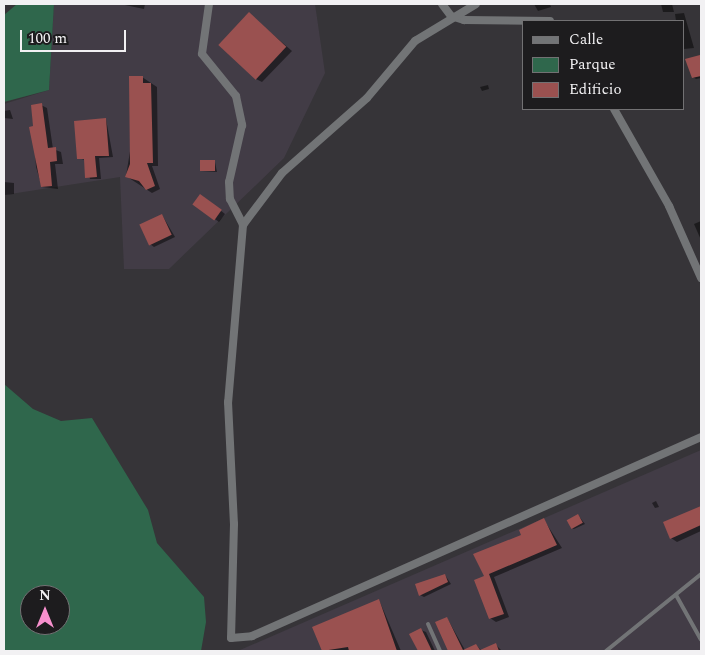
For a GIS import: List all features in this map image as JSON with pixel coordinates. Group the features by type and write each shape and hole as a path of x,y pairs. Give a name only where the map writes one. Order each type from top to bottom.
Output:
{"street":[{"path":"209,4 202,54 228,84 241,113 240,143 229,182 230,199 243,225 228,402 234,489 231,638 252,636 701,437"},
{"path":"442,4 451,16"},
{"path":"243,225 282,174 367,98 415,40 451,16 476,4"},
{"path":"451,16 530,20"},
{"path":"615,110 669,206 701,278"}],"lane":[{"path":"606,651 701,574"},
{"path":"676,595 701,640"},
{"path":"428,624 440,651"}],"shaded area":[{"path":"54,4 315,4 325,73 284,158 169,269 124,269 120,177 4,195 4,104 49,90"},
{"path":"701,450 701,651 239,651 240,650"}],"green space":[{"path":"17,4 54,4 49,90 4,102 4,15"},
{"path":"4,384 33,409 61,421 92,418 148,510 157,543 204,597 206,622 201,651 4,651"}],"building":[{"path":"249,12 286,47 256,80 218,45"},
{"path":"700,55 701,76 692,78 685,59"},
{"path":"129,76 143,76 143,83 151,83 153,163 147,163 155,186 146,190 139,181 125,177 130,164"},
{"path":"42,103 48,148 56,147 57,161 50,162 52,186 41,187 29,127 33,126 31,105"},
{"path":"106,118 109,156 95,156 97,177 85,178 84,159 77,159 74,121"},
{"path":"200,160 215,160 215,171 200,171"},
{"path":"200,194 222,210 214,220 192,205"},
{"path":"162,214 172,235 149,245 139,225"},
{"path":"701,506 701,525 670,539 663,522"},
{"path":"578,514 583,523 571,529 567,520"},
{"path":"544,518 557,545 489,574 504,614 489,619 474,580 484,576 473,554 521,535 519,530"},
{"path":"445,574 448,582 419,596 415,584"},
{"path":"379,599 397,651 349,651 348,647 322,651 312,627"},
{"path":"447,617 463,650 476,644 480,650 496,643 499,651 448,651 435,622"},
{"path":"421,628 432,651 418,651 409,634"}]}
